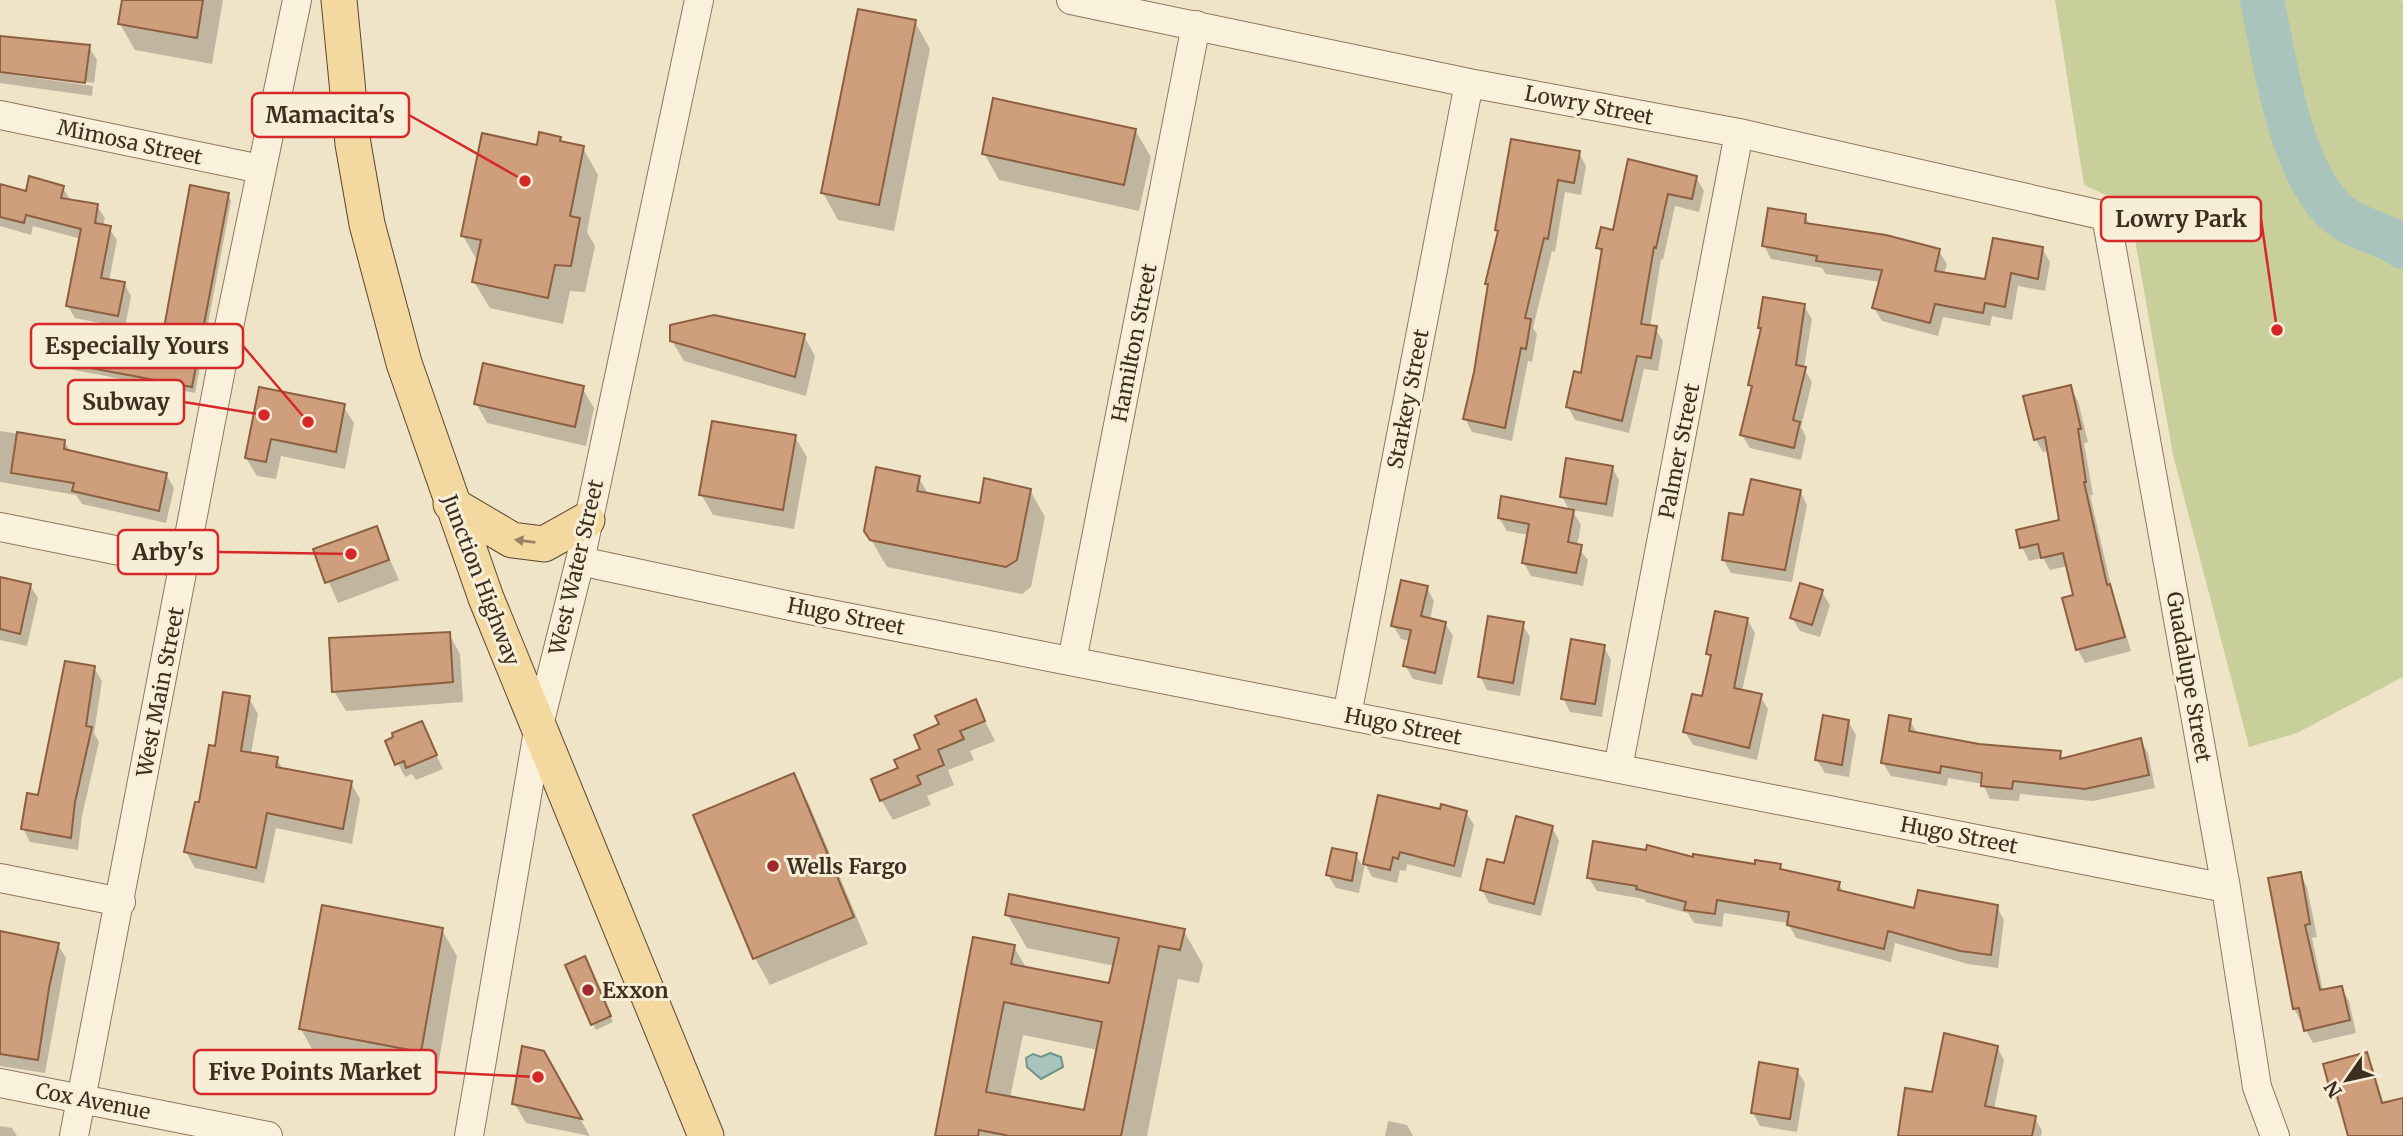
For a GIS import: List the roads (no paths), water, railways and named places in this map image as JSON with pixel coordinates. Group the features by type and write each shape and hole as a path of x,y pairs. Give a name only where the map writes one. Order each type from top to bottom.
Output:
{"main road":[{"name":"Junction Highway","path":"339,0 353,144 367,224 404,363 451,504 706,1136"},
{"path":"451,504 512,540 544,544 587,520"}],"street":[{"name":"West Main Street","path":"74,1136 296,0"},
{"name":"West Water Street","path":"470,1136 538,725 580,561 699,0"},
{"name":"Lowry Street","path":"1071,0 1469,83 1739,133 2106,216"},
{"name":"Hamilton Street","path":"1072,661 1196,24"},
{"name":"Starkey Street","path":"1347,715 1469,83"},
{"name":"Mimosa Street","path":"0,115 261,169"},
{"name":"Palmer Street","path":"1618,768 1739,133"},
{"name":"Guadalupe Street","path":"2106,216 2226,888 2257,1087 2275,1136"},
{"path":"0,527 185,564"},
{"name":"Hugo Street","path":"580,561 1072,661 2226,888"},
{"path":"0,878 121,902"},
{"name":"Cox Avenue","path":"0,1083 268,1136"}],"water":[{"path":"1050,1053 1061,1057 1063,1067 1041,1079 1027,1067 1026,1058 1033,1054 1041,1057"}],"waterway":[{"path":"2262,0 2288,119 2311,178 2326,202 2345,219 2403,247"}],"place":[{"name":"Mamacita's","path":"525,181"},
{"name":"Lowry Park","path":"2277,330"},
{"name":"Subway","path":"264,415"},
{"name":"Especially Yours","path":"308,422"},
{"name":"Arby's","path":"351,554"},
{"name":"Wells Fargo","path":"773,866"},
{"name":"Exxon","path":"588,990"},
{"name":"Five Points Market","path":"538,1077"}]}
